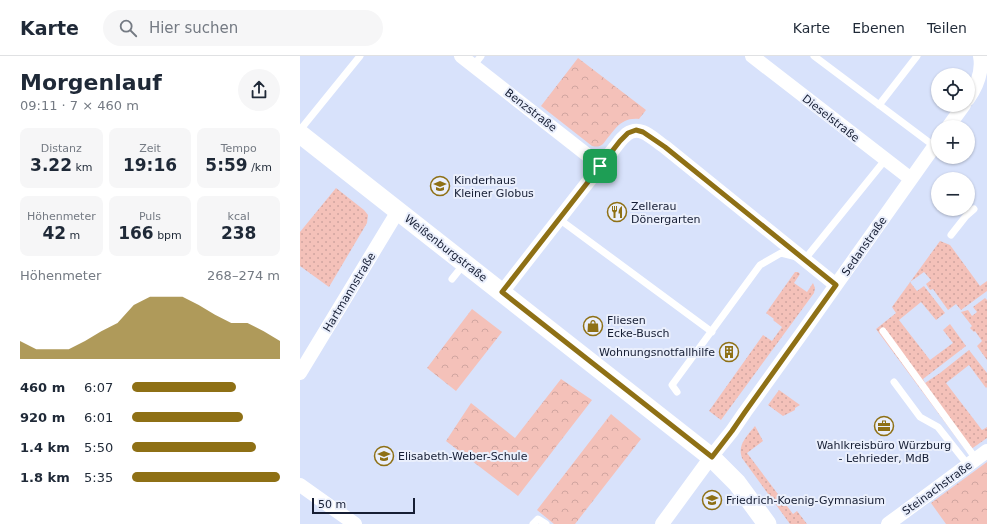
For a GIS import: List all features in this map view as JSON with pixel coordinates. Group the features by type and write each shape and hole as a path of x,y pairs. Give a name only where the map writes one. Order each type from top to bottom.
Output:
{"street":[{"name":"Benzstraße","path":"461,56 478,61 600,166"},
{"name":"Dieselstraße","path":"752,56 911,179"},
{"path":"975,87 979,80 983,63"},
{"path":"502,292 620,141 628,133 636,130 643,132 671,152 836,285"},
{"name":"Weißenburgstraße","path":"300,134 712,457 737,483 767,524"},
{"name":"Sedanstraße","path":"662,524 732,431 931,151"},
{"name":"Hartmannstraße","path":"300,373 398,211"},
{"name":"Steinachstraße","path":"888,524 977,458"},
{"path":"300,485 355,524"}],"lane":[{"path":"300,130 360,56"},
{"path":"814,56 879,105 931,141"},
{"path":"879,105 915,56"},
{"path":"677,392 672,385 760,265 781,253 805,259 885,160"},
{"path":"951,235 966,216"},
{"path":"559,219 712,332"},
{"path":"452,279 464,263"},
{"path":"883,331 977,458"},
{"path":"894,382 920,418 938,427 977,458"},
{"path":"533,524 538,519 546,524"}],"green space":[{"path":"578,58 646,110 639,119 627,120 618,126 600,146 592,146 541,106"},
{"path":"336,188 364,210 368,215 367,223 329,287 300,266 300,232"},
{"path":"940,241 950,245 980,286 987,281 987,291 961,310 956,304 948,310 933,289 930,290 926,284 931,280 924,272 910,282"},
{"path":"795,272 800,274 794,283 807,292 813,283 815,288 814,293 721,420 709,411 763,335 772,341 782,327 766,313"},
{"path":"910,282 917,291 924,286 945,313 936,320 921,302 899,320 930,360 953,343 943,330 950,324 966,346 923,379 925,383 969,350 987,373 986,388 969,365 946,383 982,430 987,427 987,438 967,452 876,329 896,313 892,307"},
{"path":"985,298 987,300 987,360 977,346 982,341 975,331 974,332 970,328 972,326 961,312 968,310 972,316 977,312 973,307"},
{"path":"472,309 502,332 456,391 427,368"},
{"path":"561,379 592,400 518,496 446,441 471,403 515,438"},
{"path":"779,390 800,405 795,408 795,410 783,416 768,405"},
{"path":"611,414 641,439 575,524 554,524 537,510"},
{"path":"755,426 763,441 747,453 793,514 797,511 807,524 790,524 742,458 742,445 746,437"},
{"path":"987,462 987,524 946,524 931,503"}],"place":[{"name":"Kinderhaus Kleiner Globus","path":"440,186"},
{"name":"Zellerau Dönergarten","path":"617,212"},
{"name":"Fliesen Ecke-Busch","path":"593,326"},
{"name":"Wohnungsnotfallhilfe","path":"729,352"},
{"name":"Wahlkreisbüro Würzburg - Lehrieder, MdB","path":"884,426"},
{"name":"Elisabeth-Weber-Schule","path":"384,456"},
{"name":"Friedrich-Koenig-Gymnasium","path":"712,500"}],"route":[{"path":"636,130 643,132 665,147 836,285 712,457 502,292 600,166 628,133 636,130"}]}
